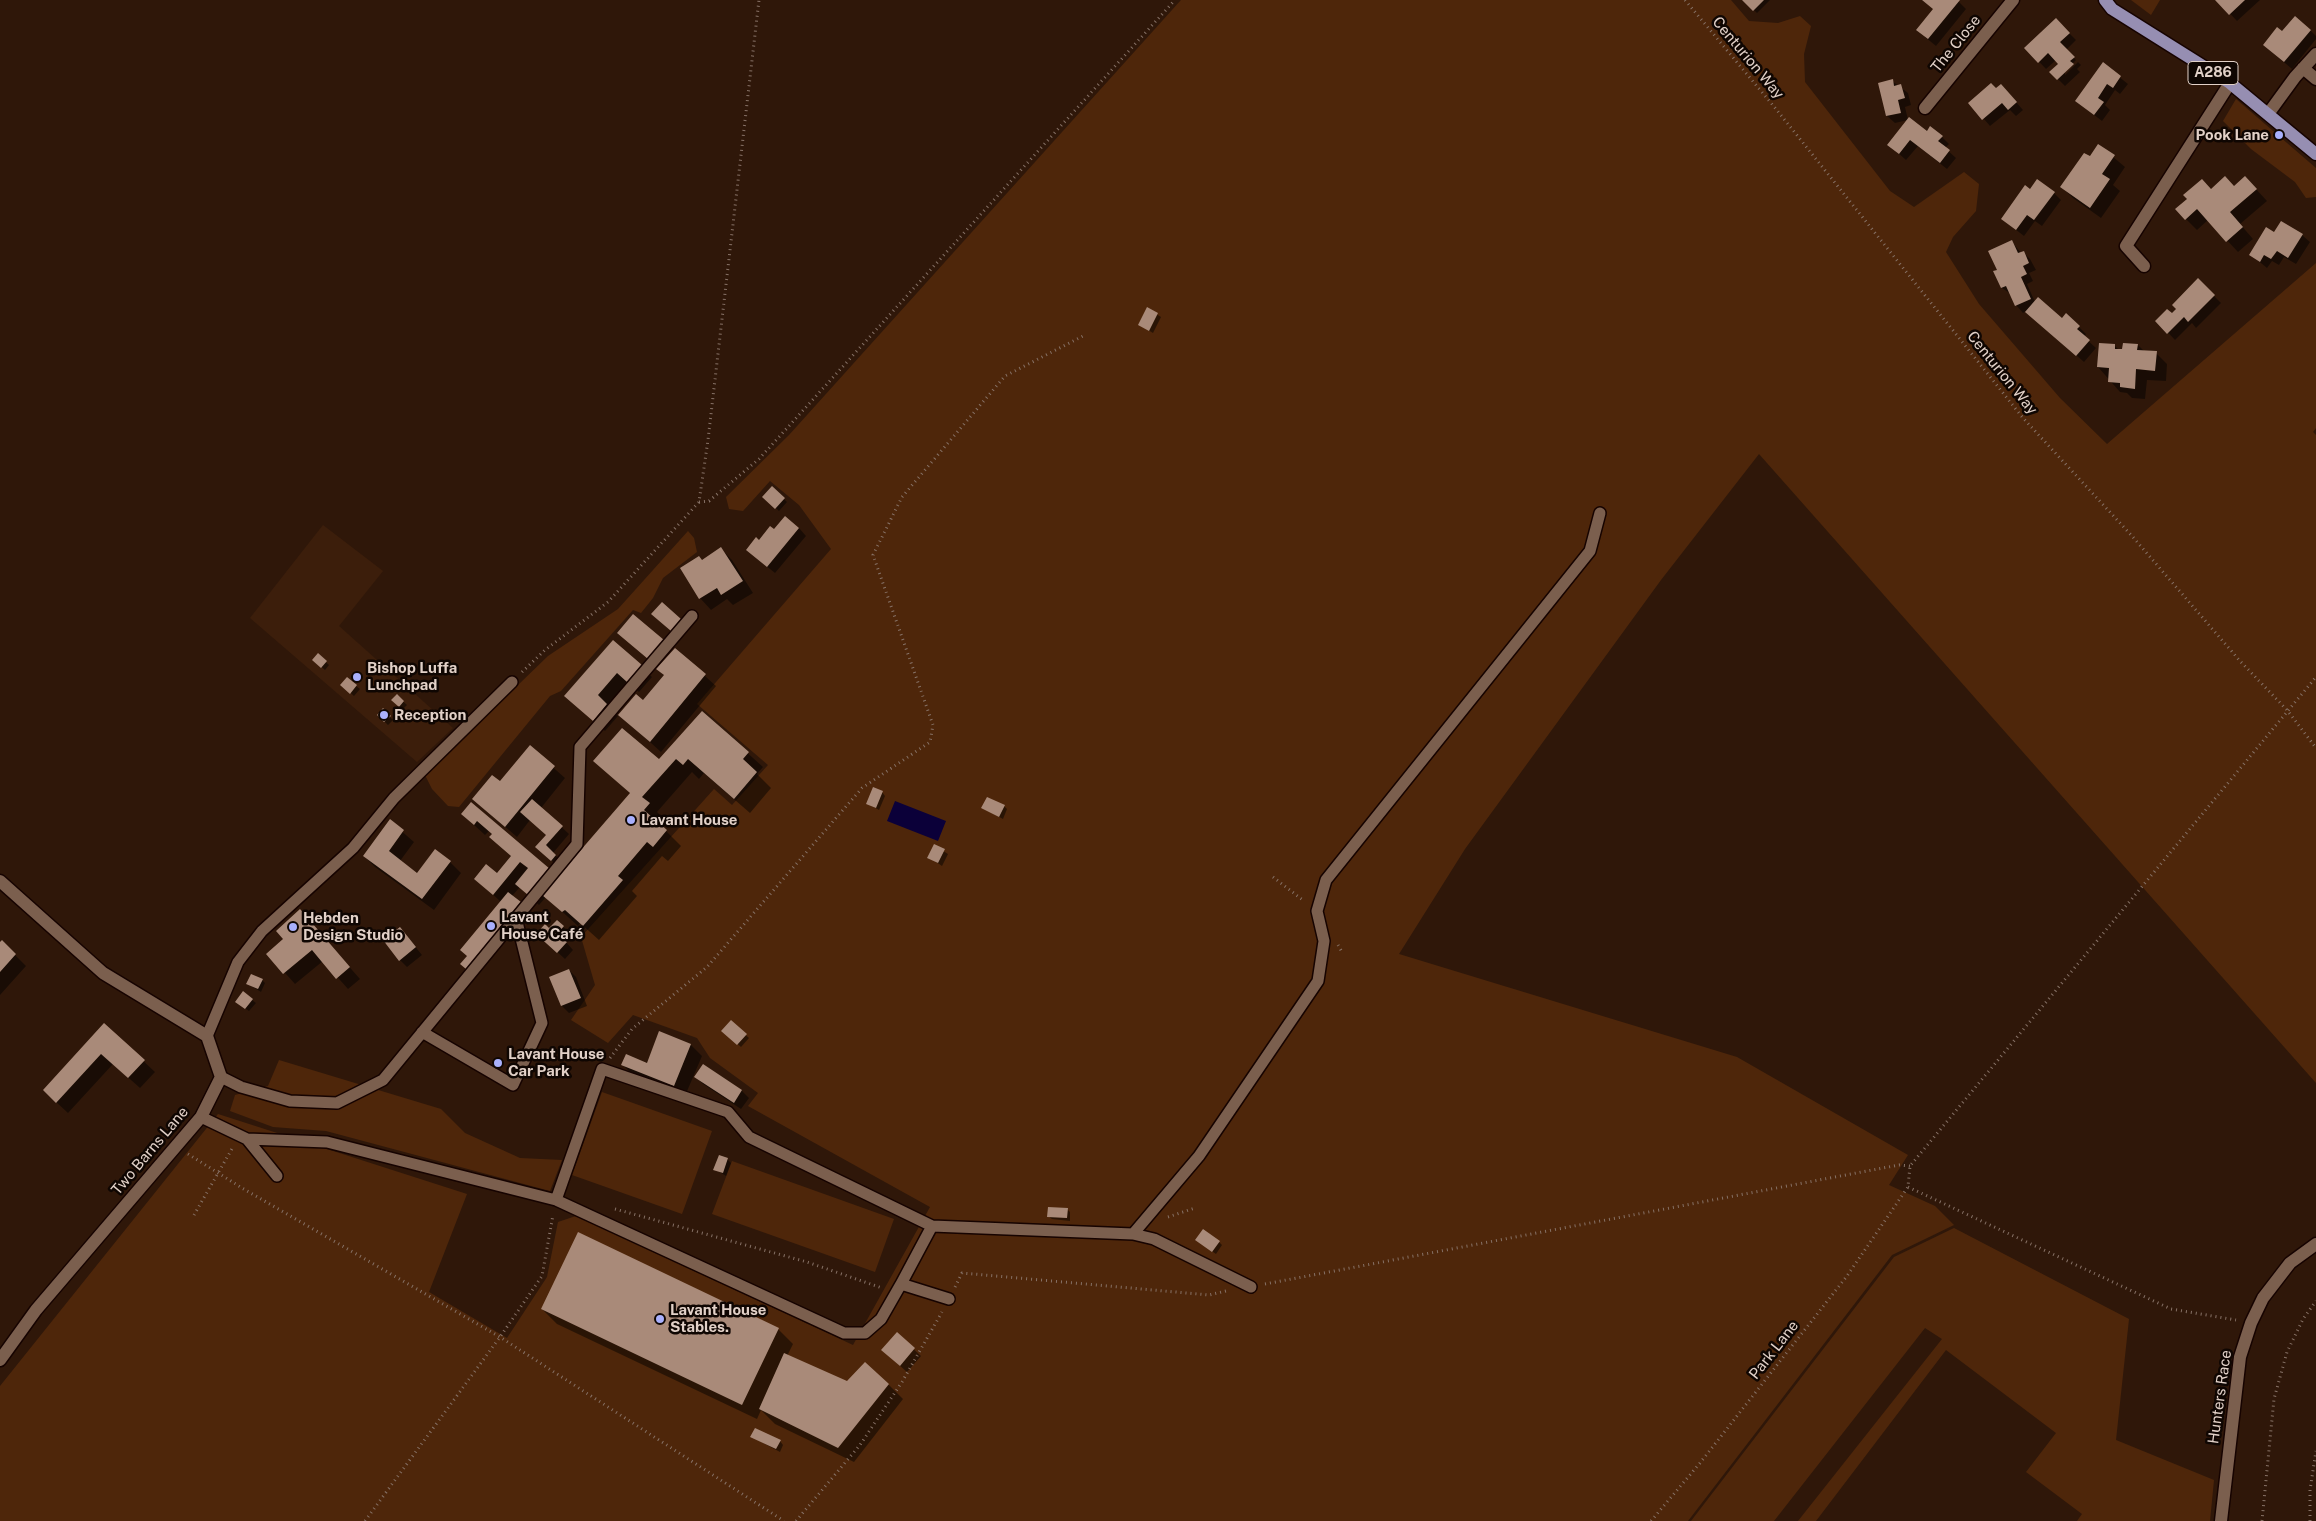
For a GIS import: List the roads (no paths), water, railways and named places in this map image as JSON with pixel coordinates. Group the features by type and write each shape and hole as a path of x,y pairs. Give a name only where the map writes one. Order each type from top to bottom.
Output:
{"main road":[{"name":"A286","path":"2105,0 2112,9 2230,83 2316,154"}],"street":[{"name":"The Close","path":"1925,108 2013,0"},
{"path":"2268,114 2316,54"},
{"path":"2303,68 2316,80"},
{"path":"2144,266 2126,246 2230,83"},
{"path":"1,883 102,973 207,1036 221,1078"},
{"name":"Two Barns Lane","path":"0,1360 36,1310 177,1148 201,1117 221,1078"},
{"name":"Hunters Race","path":"2222,1521 2240,1357 2251,1322 2263,1298 2290,1263 2316,1244"}],"lane":[{"path":"1139,1235 1199,1156 1318,981 1324,941 1316,911 1326,880 1590,551 1600,514"},
{"path":"221,1078 241,1087 290,1101 336,1103 383,1080 577,844 580,747 692,616"},
{"path":"207,1036 238,962 262,931 353,848 394,798 512,682"},
{"path":"422,1032 513,1085 542,1023 516,918"},
{"path":"556,1200 602,1069 728,1112 749,1137 932,1226 1139,1235 1154,1239 1251,1286"},
{"path":"201,1117 243,1137 327,1142 556,1200 844,1333 865,1333 881,1319 932,1226"},
{"path":"243,1137 277,1176"},
{"path":"899,1288 949,1299"}],"place":[{"name":"Pook Lane","path":"2279,135"},
{"name":"Bishop Luffa Lunchpad","path":"357,677"},
{"name":"Reception","path":"384,715"},
{"name":"Lavant House","path":"631,820"},
{"name":"Lavant House Café","path":"491,926"},
{"name":"Hebden Design Studio","path":"293,927"},
{"name":"Lavant House Car Park","path":"498,1063"},
{"name":"Lavant House Stables.","path":"660,1319"}]}
